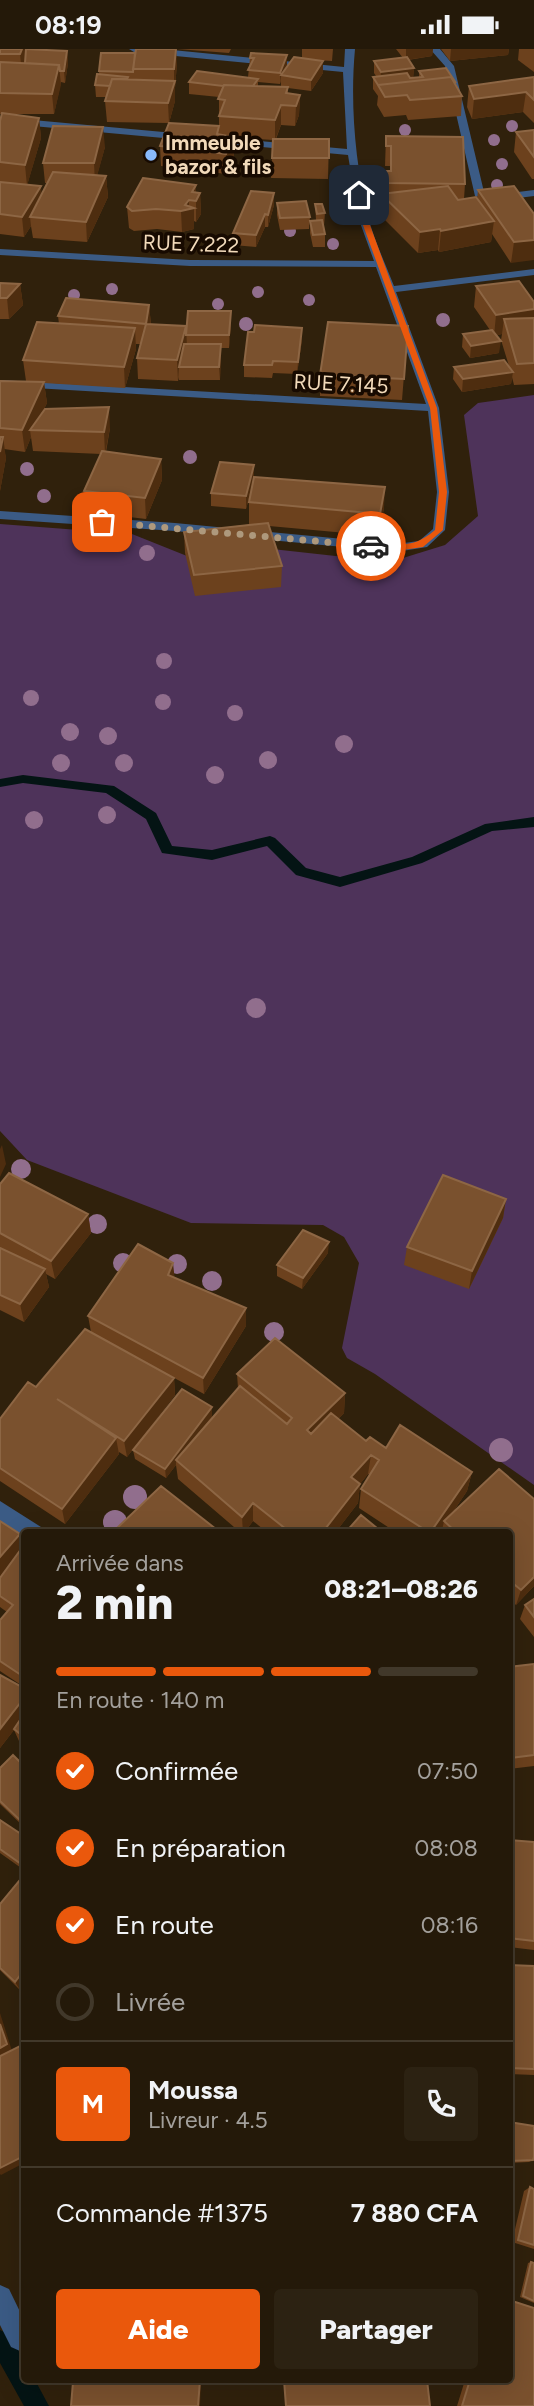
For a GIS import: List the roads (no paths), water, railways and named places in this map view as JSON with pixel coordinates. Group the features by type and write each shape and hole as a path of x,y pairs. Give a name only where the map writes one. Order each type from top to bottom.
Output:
{"street":[{"path":"134,49 348,70"},
{"name":"RUE 7.145","path":"0,383 433,408 363,217 352,152 348,70 350,49"},
{"path":"435,49 449,66 479,194 493,198 534,193"},
{"path":"0,120 352,152"},
{"name":"RUE 7.222","path":"0,252 136,262 303,267 381,264"},
{"path":"390,290 534,272"},
{"path":"0,515 175,527 396,548 423,544 439,530 443,492 433,408"},
{"path":"0,1510 28,1529"},
{"path":"0,2298 20,2338"}],"waterway":[{"path":"0,783 23,779 109,789 151,816 167,850 212,855 270,841 301,872 340,882 417,860 490,827 534,822"},
{"path":"0,2341 21,2378"},
{"path":"24,2383 37,2406"}],"place":[{"name":"Immeuble bazor & fils","path":"151,155"}]}
